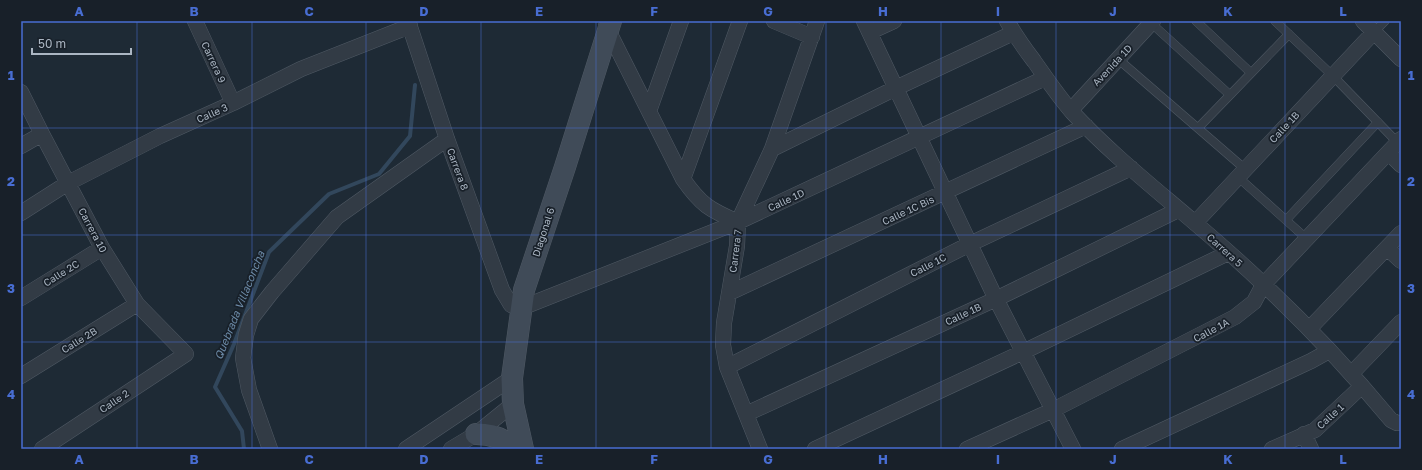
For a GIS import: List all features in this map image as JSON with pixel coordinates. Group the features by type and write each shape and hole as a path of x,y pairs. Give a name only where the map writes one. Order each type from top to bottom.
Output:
{"street":[{"name":"Carrera 9","path":"195,21 233,104"},
{"path":"649,111 681,21"},
{"path":"683,179 740,21"},
{"path":"774,21 812,37"},
{"path":"738,222 772,149 817,21"},
{"path":"894,21 867,27 996,299 1073,449"},
{"path":"1363,21 1401,59"},
{"name":"Avenida 1D","path":"1071,110 1152,22"},
{"name":"Calle 3","path":"21,213 68,183 160,136 233,104 301,69 409,23"},
{"name":"Carrera 8","path":"409,23 447,139 502,290 511,305 521,308"},
{"name":"Carrera 7","path":"608,24 683,179 699,200 718,213 738,222 737,246 724,323 723,345 727,366 760,449"},
{"name":"Diagonal 6","path":"523,449 513,404 512,378 524,290 565,167 608,24"},
{"path":"772,149 896,88 1010,27"},
{"name":"Carrera 5","path":"1010,27 1046,78 1071,110 1086,126 1263,285 1309,329 1391,420 1401,423"},
{"name":"Calle 1B","path":"1195,223 1374,32"},
{"name":"Calle 1D","path":"521,308 738,222 1046,78"},
{"name":"Carrera 10","path":"21,92 102,248 137,304 186,354"},
{"name":"Calle 1C Bis","path":"729,294 1086,126"},
{"path":"21,146 42,134"},
{"path":"270,449 249,390 243,358 246,335 251,318 337,217 447,139"},
{"path":"1396,145 1401,165"},
{"name":"Calle 1A","path":"967,449 1053,410 1235,317 1254,302 1263,285 1396,145"},
{"name":"Calle 1C","path":"727,366 970,244 1131,168"},
{"name":"Calle 1B","path":"746,414 996,299 1178,210"},
{"path":"1309,329 1401,233"},
{"name":"Calle 2C","path":"21,298 102,248"},
{"path":"1387,248 1401,261"},
{"path":"815,449 1023,352 1228,253"},
{"name":"Calle 2B","path":"21,376 137,304"},
{"path":"1351,374 1401,322"},
{"path":"1122,449 1304,365 1329,351"},
{"name":"Calle 2","path":"42,449 186,354"},
{"path":"406,449 512,378"},
{"name":"Calle 1","path":"1272,449 1315,430 1364,389"},
{"path":"451,449 476,434 513,404"},
{"path":"476,434 496,436 515,449"},
{"path":"1304,434 1310,449"}],"lane":[{"path":"1196,21 1251,73"},
{"path":"1275,21 1333,76 1378,122 1396,145"},
{"path":"1374,32 1385,21"},
{"path":"1152,22 1230,95"},
{"path":"1198,128 1289,34"},
{"path":"1118,59 1198,128 1286,220 1307,239"},
{"path":"1286,220 1378,122"}],"waterway":[{"name":"Quebrada Villaconcha","path":"244,449 242,431 215,387 234,344 269,252 329,194 379,174 410,136 415,85"}]}
